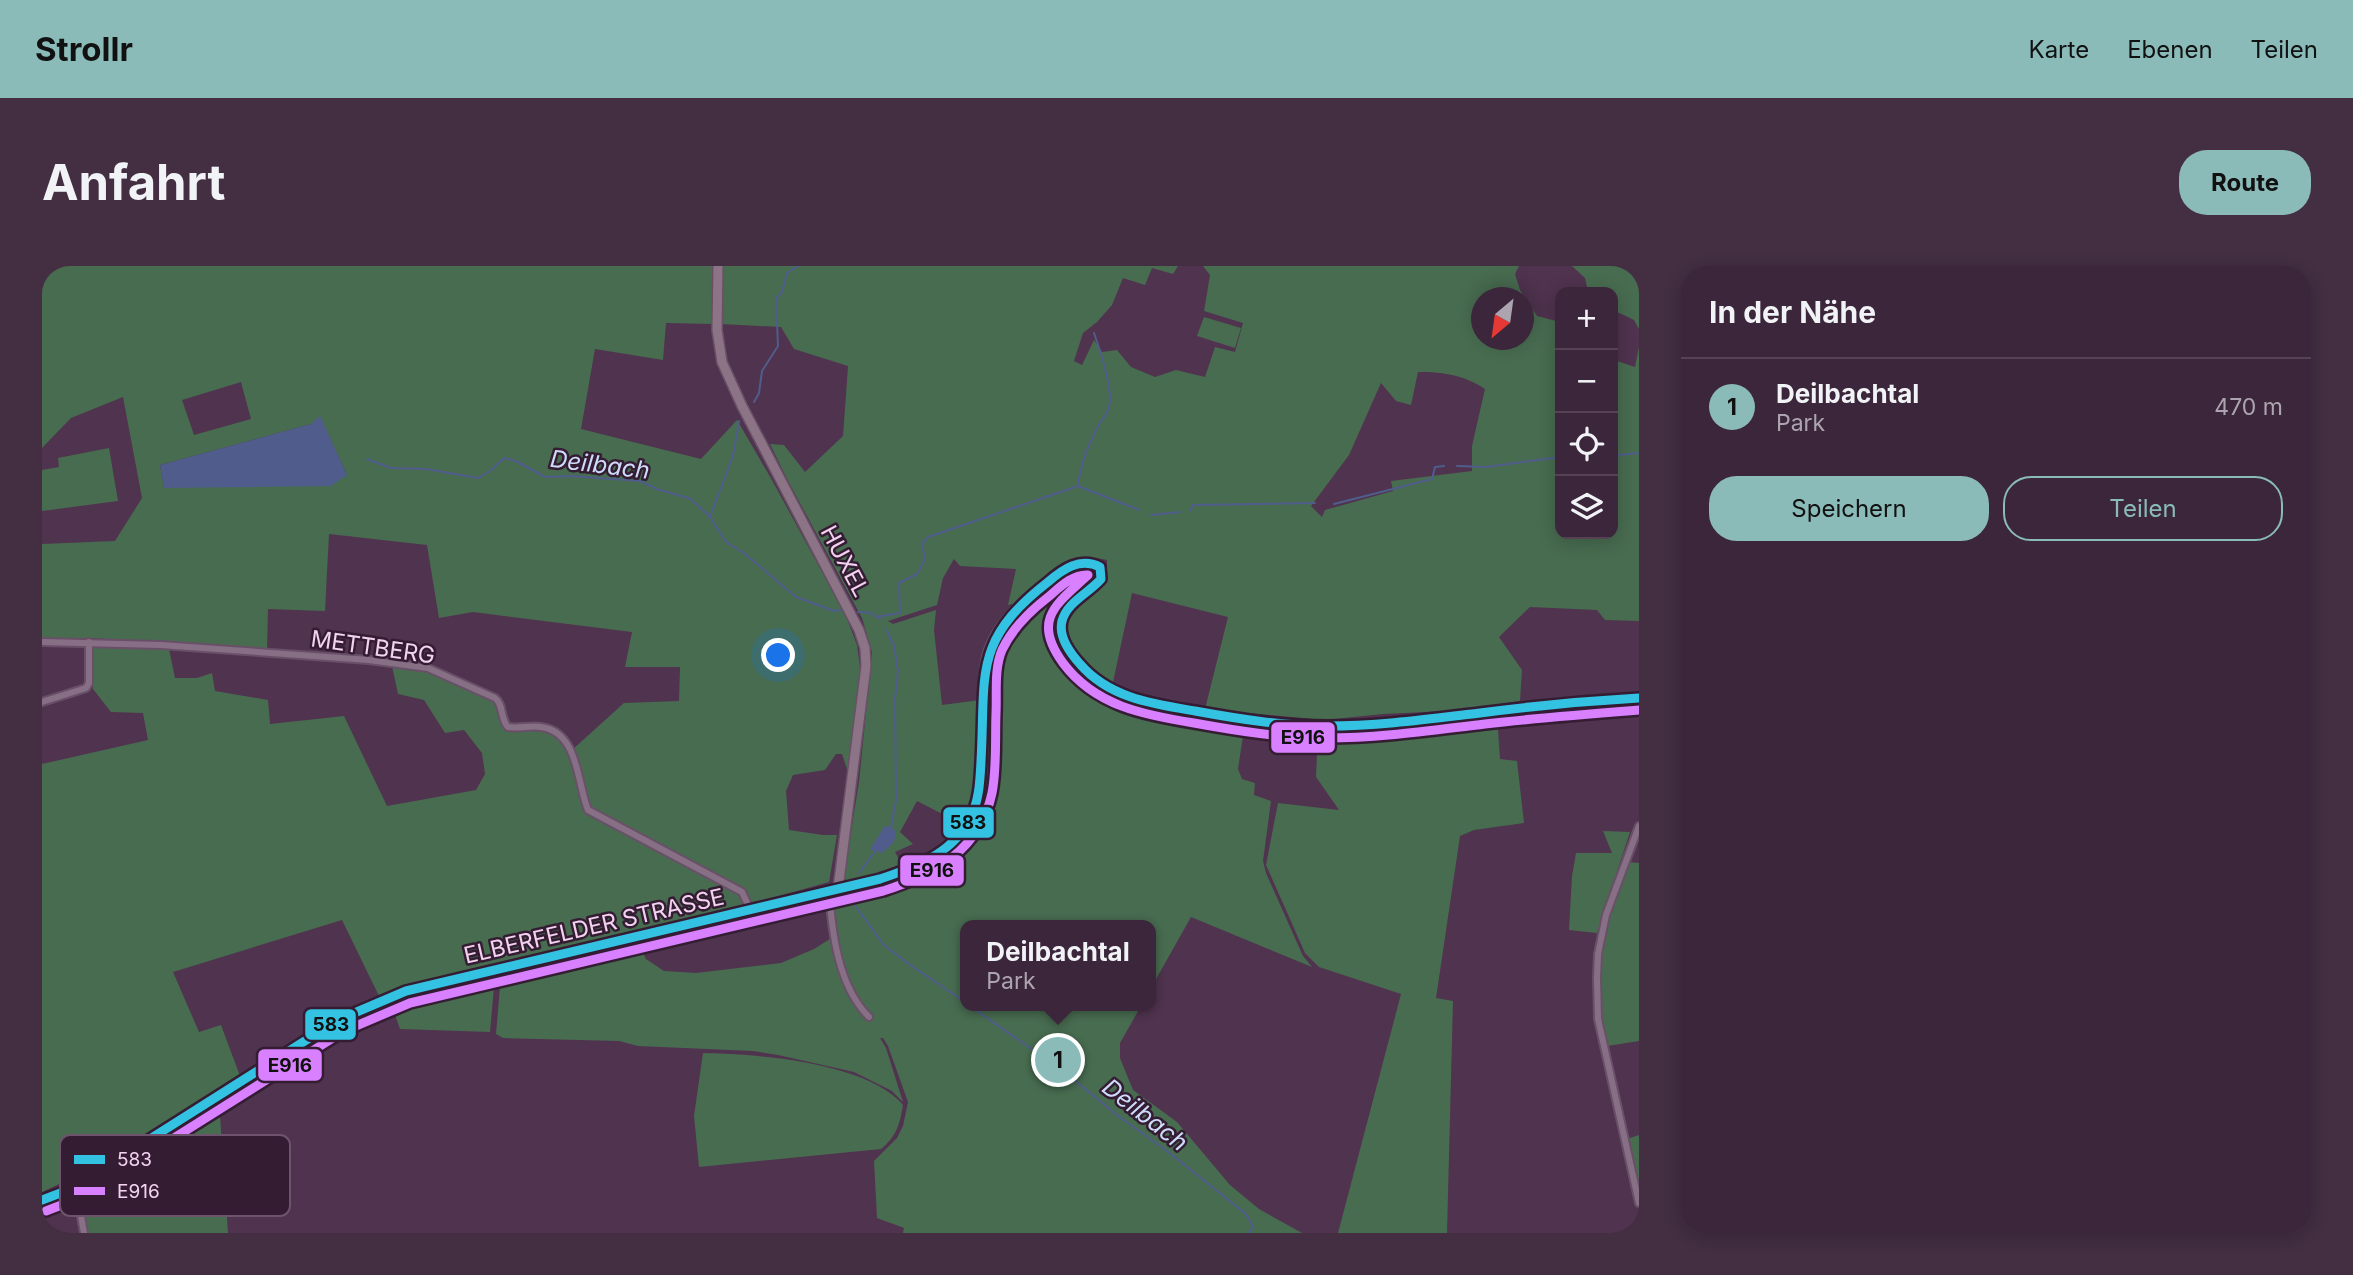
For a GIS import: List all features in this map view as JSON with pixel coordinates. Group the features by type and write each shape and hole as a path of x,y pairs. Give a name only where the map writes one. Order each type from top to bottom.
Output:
{"main road":[{"name":"HUXEL","path":"718,266 717,330 722,362 742,407 859,630 865,648 866,666 833,890"},
{"name":"ELBERFELDER STRASSE","path":"156,1135 338,1020 406,991 890,876 921,864 941,852 959,837 977,805 985,672 989,648 1018,607 1058,573 1075,564 1094,563 1100,567 1101,579 1074,603 1063,619 1061,627 1067,646 1083,668 1106,688 1146,701 1255,720 1323,726 1418,720 1530,706 1639,698"},
{"name":"ELBERFELDER STRASSE","path":"42,1200 60,1193"}],"street":[{"name":"METTBERG","path":"42,642 89,642 369,660 433,670 499,701 505,725 508,727 542,727 558,734 577,763 588,810 742,892 750,909"},
{"path":"42,702 86,688 89,683 89,642"},
{"path":"1639,826 1606,915 1598,954 1597,978 1598,1019 1639,1203"},
{"path":"833,890 833,933 847,982 857,1005 869,1017"}],"green space":[{"path":"42,266 714,266 713,324 666,323 663,360 595,349 581,429 701,459 737,420 772,480 846,616 857,645 862,682 848,772 842,754 836,754 825,770 793,775 786,791 789,830 837,835 829,882 750,904 743,891 594,814 572,750 624,703 679,701 680,667 625,667 632,632 473,612 439,618 427,545 329,534 325,611 268,609 267,649 91,638 42,639 42,544 115,541 142,498 123,397 71,418 42,448","holes":["241,382 251,419 194,435 182,400","320,417 347,475 164,487 160,465 311,424"]},
{"path":"723,266 1178,266 1173,274 1152,268 1145,285 1123,278 1112,305 1083,333 1074,361 1082,365 1094,340 1102,352 1117,350 1131,367 1155,377 1176,370 1205,377 1215,347 1235,352 1243,323 1204,311 1210,275 1203,266 1519,266 1515,274 1519,287 1471,287 1471,350 1534,350 1534,311 1537,316 1555,321 1555,539 1618,539 1618,361 1635,367 1639,347 1639,621 1605,620 1597,610 1530,607 1499,637 1522,670 1520,701 1447,711 1324,720 1205,709 1228,617 1132,593 1112,687 1086,666 1065,635 1067,618 1071,611 1104,582 1107,560 1092,558 1068,562 1047,575 1017,603 1008,605 1016,569 960,566 954,559 943,578 937,605 888,621 893,624 936,610 934,630 942,705 980,700 976,801 964,825 917,801 900,832 913,844 895,852 904,868 846,881 844,875 859,782 872,652 862,618 770,444 784,445 805,472 843,436 848,366 794,349 781,327 721,324","holes":["1418,372 1469,380 1485,389 1472,446 1472,471 1391,481 1393,491 1325,510 1322,517 1311,506 1349,455 1381,383 1396,401 1411,405"]},
{"path":"1572,266 1639,266 1639,329 1634,320 1618,312 1618,287 1587,287 1585,278"},
{"path":"1204,317 1241,328 1235,348 1197,336"},
{"path":"109,448 118,501 42,511 42,470 59,467 58,458"},
{"path":"1080,567 1096,570 1095,582 1062,612 1067,653 1089,680 1104,691 1119,697 1245,723 1238,769 1242,779 1255,783 1254,795 1271,801 1263,861 1266,873 1303,956 1312,967 1191,917 1156,979 1156,920 960,920 960,1011 1138,1011 1120,1043 1120,1058 1133,1090 1177,1122 1230,1185 1259,1209 1302,1233 903,1233 904,1228 877,1218 874,1161 897,1138 903,1126 908,1102 883,1038 880,1038 886,1048 903,1102 892,1091 854,1072 778,1055 753,1051 638,1046 619,1041 503,1038 496,1034 500,987 496,982 478,978 636,939 646,959 664,971 696,973 781,963 814,949 833,937 827,904 834,895 903,875 937,860 959,842 980,812 985,790 989,660 1026,604 1066,573"},
{"path":"87,645 169,649 175,678 197,678 212,673 215,691 268,700 270,724 344,716 387,806 476,790 485,774 482,753 464,730 445,733 424,700 398,694 392,666 431,671 492,699 500,710 502,724 506,729 539,729 551,733 560,740 573,761 587,811 741,893 746,907 453,973 380,998 342,920 173,972 199,1032 221,1025 240,1076 148,1135 60,1135 60,1184 42,1192 42,764 148,740 143,713 111,712 93,689"},
{"path":"1497,714 1500,759 1517,761 1524,823 1474,830 1460,836 1436,998 1453,1001 1447,1233 1338,1233 1401,994 1319,967 1305,953 1266,865 1278,803 1339,810 1316,777 1318,730"},
{"path":"1603,831 1630,832 1597,933 1569,930 1576,853 1612,853"},
{"path":"1628,862 1639,863 1639,1041 1607,1046 1601,1013 1600,963 1609,914"},
{"path":"471,978 494,987 490,1032 400,1029 393,1009 387,1003 418,992"},
{"path":"703,1053 810,1063 864,1079 886,1090 903,1105 899,1124 894,1135 881,1149 699,1167 694,1116"},
{"path":"219,1101 221,1135 166,1135"},
{"path":"1639,1135 1639,1194 1627,1139"},
{"path":"82,1216 227,1216 228,1233 87,1233"}],"water":[{"path":"320,416 347,475 331,486 164,488 160,465 311,424"},
{"path":"885,826 893,828 896,833 894,842 882,853 870,849"}],"waterway":[{"path":"754,402 759,393 762,371 778,346 776,298 782,292 787,273 798,266"},
{"path":"1078,486 1087,451 1108,410 1110,400 1106,370 1094,333"},
{"path":"710,517 733,456 739,421"},
{"path":"1618,456 1639,453"},
{"name":"Deilbach","path":"367,459 391,468 426,469 478,478 504,458 516,461 545,477 640,481 691,499 710,517 726,542 744,553 796,597 834,611 842,610"},
{"path":"1457,466 1486,467 1555,458"},
{"path":"1334,504 1432,479 1435,467 1444,466"},
{"path":"876,617 900,613 899,583 917,574 925,559 922,544 928,537 1078,486 1139,510"},
{"path":"1190,511 1193,505 1315,503"},
{"path":"1151,515 1180,512"},
{"name":"Deilbach","path":"858,612 871,613 880,619"},
{"name":"Deilbach","path":"886,629 894,646 898,671 895,699 896,800 891,828"},
{"name":"Deilbach","path":"859,873 876,850"},
{"name":"Deilbach","path":"851,895 853,903 883,944 960,999"},
{"name":"Deilbach","path":"977,1011 1063,1071 1246,1214 1253,1227 1248,1233"}],"transit line":[{"name":"583","path":"156,1135 338,1020 406,991 880,879 941,852 960,834 975,808 980,777 984,682 995,642 1006,623 1024,603 1054,577 1072,566 1086,563 1100,567 1101,579 1073,603 1062,621 1062,633 1072,655 1104,685 1148,702 1261,721 1346,726 1639,698"},
{"name":"E916","path":"179,1135 344,1031 410,1003 883,891 937,868 966,845 986,813 992,793 997,673 1002,650 1027,615 1061,586 1082,575 1088,575 1052,613 1049,635 1054,648 1076,678 1090,689 1105,699 1139,712 1227,729 1293,737 1346,738 1639,710"},
{"name":"583","path":"42,1200 60,1193"},
{"name":"E916","path":"46,1211 60,1206"}],"place":[{"name":"Deilbachtal","path":"1058,1060"}]}
